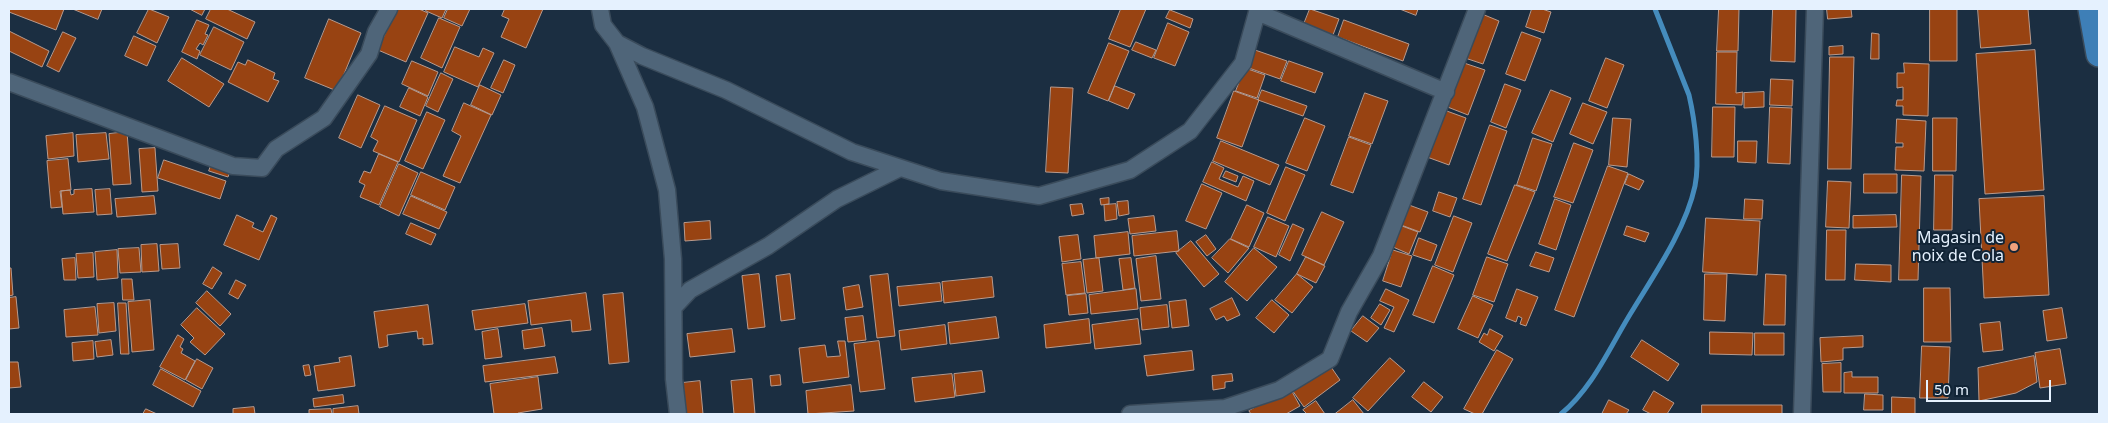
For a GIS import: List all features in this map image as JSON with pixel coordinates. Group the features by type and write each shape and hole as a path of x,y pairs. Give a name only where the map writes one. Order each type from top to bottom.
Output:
{"main road":[{"path":"2091,9 2099,54"}],"street":[{"path":"9,82 233,166 262,168 276,149 324,118 369,54 376,32 389,9"},
{"path":"600,9 603,25 617,43 645,107 667,190 673,259 674,379 678,414"},
{"path":"1130,414 1224,408 1279,390 1330,359 1349,312 1382,256 1477,9"},
{"path":"1802,414 1815,9"},
{"path":"617,43 642,56 726,90 852,152 941,181 1039,196 1130,170 1190,131 1243,63 1258,10 1446,92"},
{"path":"674,307 690,290 768,246 837,199 900,168"}],"building":[{"path":"9,9 64,9 56,30 9,12"},
{"path":"73,9 102,9 98,19"},
{"path":"149,9 169,17 157,43 137,33"},
{"path":"190,9 205,9 202,15"},
{"path":"211,9 227,9 255,22 247,39 206,19"},
{"path":"397,9 419,9 428,13 406,62 378,50"},
{"path":"427,9 446,9 442,18 426,11"},
{"path":"448,9 470,9 462,26 444,18"},
{"path":"505,9 543,9 526,48 501,37 509,19 502,16"},
{"path":"1121,9 1146,9 1130,47 1109,39"},
{"path":"1310,9 1339,19 1333,35 1304,24"},
{"path":"1400,9 1418,9 1416,15"},
{"path":"1532,9 1542,9 1551,12 1544,33 1526,27"},
{"path":"1719,9 1739,9 1738,51 1717,51"},
{"path":"1773,9 1796,9 1795,62 1771,61"},
{"path":"1827,9 1851,9 1852,17 1828,19"},
{"path":"1930,9 1957,9 1957,61 1930,61"},
{"path":"1978,9 2028,9 2031,44 1981,48"},
{"path":"1170,10 1193,19 1190,28 1166,18"},
{"path":"1482,14 1499,21 1483,64 1465,58 1480,25 1478,24"},
{"path":"439,18 460,27 442,68 421,58"},
{"path":"329,19 361,33 337,91 305,78"},
{"path":"197,20 209,25 205,34 208,35 203,45 200,43 196,49 200,51 197,59 182,52"},
{"path":"1344,20 1409,44 1403,61 1338,37"},
{"path":"1168,23 1189,32 1175,66 1154,58"},
{"path":"214,27 244,42 231,70 200,55"},
{"path":"9,31 49,51 42,67 9,51"},
{"path":"63,32 76,38 59,72 47,66"},
{"path":"1522,32 1541,39 1525,81 1506,74"},
{"path":"1872,33 1879,34 1879,59 1871,59"},
{"path":"134,36 156,46 147,66 125,56"},
{"path":"1136,42 1156,50 1152,58 1132,50"},
{"path":"1109,43 1129,51 1108,101 1088,93"},
{"path":"1843,46 1843,54 1829,55 1829,47"},
{"path":"455,47 479,57 483,48 494,53 478,87 444,72"},
{"path":"1252,49 1287,61 1280,79 1246,67"},
{"path":"2035,50 2044,190 1985,194 1976,54"},
{"path":"1717,52 1737,52 1736,93 1743,92 1742,105 1716,104"},
{"path":"1830,57 1854,57 1851,169 1828,169"},
{"path":"182,58 224,84 209,107 168,81"},
{"path":"1606,58 1624,65 1607,108 1589,101"},
{"path":"248,60 275,73 273,79 279,81 268,102 228,82 238,62 245,65"},
{"path":"504,60 515,65 503,93 491,88"},
{"path":"412,61 438,72 428,96 402,84"},
{"path":"1289,61 1323,73 1315,93 1281,81"},
{"path":"1461,62 1485,70 1468,115 1445,106"},
{"path":"1904,63 1929,64 1928,116 1903,115 1903,106 1896,106 1897,100 1903,100 1903,87 1897,88 1897,73 1904,73"},
{"path":"1245,68 1265,75 1257,98 1236,91"},
{"path":"441,73 453,79 438,112 426,106"},
{"path":"1771,79 1793,80 1792,106 1770,105"},
{"path":"1505,84 1521,90 1506,128 1491,122"},
{"path":"480,85 501,95 492,115 471,105"},
{"path":"1115,86 1135,94 1128,109 1109,101"},
{"path":"1051,87 1073,88 1068,173 1046,172"},
{"path":"409,88 428,97 420,116 400,107"},
{"path":"1262,90 1307,106 1303,116 1258,100"},
{"path":"1551,90 1571,98 1553,142 1532,133"},
{"path":"1234,91 1259,100 1242,147 1217,138"},
{"path":"1764,92 1764,107 1744,108 1744,93"},
{"path":"1365,93 1388,101 1372,144 1349,136"},
{"path":"358,95 380,105 361,148 339,138"},
{"path":"464,103 491,115 460,183 443,176 461,136 452,131"},
{"path":"1583,103 1607,112 1593,144 1570,134"},
{"path":"385,106 417,120 399,162 373,151 378,141 371,137"},
{"path":"1713,107 1735,107 1734,157 1712,157"},
{"path":"1770,107 1792,108 1790,164 1768,163"},
{"path":"1444,110 1466,118 1449,165 1427,157"},
{"path":"427,112 445,120 423,169 405,161"},
{"path":"1305,118 1325,126 1307,171 1286,163"},
{"path":"1613,118 1631,119 1627,167 1609,165"},
{"path":"1933,118 1957,118 1956,171 1933,171"},
{"path":"1897,119 1926,121 1924,171 1895,170 1896,147 1903,147 1903,143 1896,143"},
{"path":"1490,125 1507,131 1481,205 1463,199"},
{"path":"127,132 131,184 113,185 109,134"},
{"path":"73,133 74,156 48,159 46,136"},
{"path":"106,133 109,159 78,162 76,135"},
{"path":"1349,137 1371,145 1353,193 1331,185"},
{"path":"1533,138 1552,144 1536,191 1517,185"},
{"path":"1221,141 1279,165 1270,185 1213,161"},
{"path":"1738,141 1757,141 1756,163 1738,162"},
{"path":"1574,143 1593,150 1573,203 1554,197"},
{"path":"155,148 158,191 142,192 139,149"},
{"path":"379,154 398,162 379,205 360,197 365,185 359,182 364,171 370,173"},
{"path":"68,159 71,190 60,191 62,207 51,208 47,161"},
{"path":"164,160 226,181 220,199 158,178"},
{"path":"1212,162 1224,168 1219,179 1238,187 1243,176 1254,181 1246,201 1203,182"},
{"path":"212,163 231,169 228,177 209,171"},
{"path":"399,164 418,173 399,216 380,207"},
{"path":"1608,166 1628,173 1574,317 1555,310"},
{"path":"1286,167 1305,175 1285,221 1267,213"},
{"path":"1226,171 1238,176 1236,182 1223,177"},
{"path":"421,172 455,187 445,210 411,195"},
{"path":"1629,174 1644,181 1639,190 1625,184"},
{"path":"1864,174 1897,174 1897,193 1864,193"},
{"path":"1902,175 1921,176 1918,280 1899,280"},
{"path":"1935,175 1953,175 1952,230 1934,230"},
{"path":"1828,181 1851,182 1849,228 1826,227"},
{"path":"1202,184 1222,193 1206,229 1186,221"},
{"path":"1515,185 1535,192 1507,261 1488,254"},
{"path":"92,189 94,212 63,214 61,191 70,190 71,195 74,194 74,190"},
{"path":"110,189 112,214 97,215 95,190"},
{"path":"1439,192 1457,198 1450,217 1433,211"},
{"path":"154,196 156,214 117,217 115,199"},
{"path":"411,196 447,212 439,229 403,214"},
{"name":"Magasin de noix de Cola","path":"2044,196 2049,295 1984,298 1979,199"},
{"path":"1109,198 1109,204 1101,205 1100,199"},
{"path":"1555,199 1571,205 1556,250 1539,244"},
{"path":"1745,199 1763,200 1762,219 1744,219"},
{"path":"1128,201 1129,214 1119,216 1117,202"},
{"path":"1082,204 1084,214 1072,216 1070,205"},
{"path":"1116,204 1117,219 1105,221 1104,205"},
{"path":"1247,205 1264,213 1249,247 1231,239"},
{"path":"1409,205 1428,212 1420,232 1401,225"},
{"path":"1322,212 1344,222 1324,265 1302,255"},
{"path":"237,215 254,223 252,227 263,232 271,215 277,218 259,260 224,245"},
{"path":"1896,215 1897,227 1853,228 1853,216"},
{"path":"1154,216 1156,231 1130,234 1128,219"},
{"path":"1454,216 1472,223 1453,272 1435,265"},
{"path":"1268,217 1289,226 1276,257 1254,247"},
{"path":"1706,218 1760,221 1757,275 1703,272"},
{"path":"710,221 711,239 685,241 684,223"},
{"path":"411,223 436,234 431,245 406,234"},
{"path":"1293,224 1304,229 1290,261 1279,255"},
{"path":"1402,226 1418,232 1409,254 1393,247"},
{"path":"1627,226 1649,233 1645,242 1624,235"},
{"path":"1827,230 1846,230 1845,280 1826,280"},
{"path":"1177,231 1179,251 1134,256 1132,236"},
{"path":"1128,232 1130,254 1096,258 1094,236"},
{"path":"1078,235 1081,259 1062,262 1059,237"},
{"path":"1206,235 1216,249 1207,256 1196,242"},
{"path":"1419,238 1437,245 1431,261 1413,255"},
{"path":"1230,239 1249,248 1228,273 1212,258"},
{"path":"1191,241 1219,274 1204,287 1176,253"},
{"path":"157,244 159,271 142,272 141,245"},
{"path":"178,244 180,268 162,269 160,245"},
{"path":"139,248 141,272 120,273 118,249"},
{"path":"1254,248 1277,267 1247,301 1225,282"},
{"path":"117,250 118,278 97,280 95,252"},
{"path":"1393,250 1412,256 1401,287 1383,281"},
{"path":"1536,252 1554,258 1549,272 1530,266"},
{"path":"93,253 94,277 78,278 76,254"},
{"path":"1156,256 1161,299 1141,301 1136,259"},
{"path":"1306,257 1325,266 1316,283 1297,274"},
{"path":"1487,257 1508,264 1494,302 1473,295"},
{"path":"75,258 76,280 64,280 62,259"},
{"path":"1099,258 1103,291 1087,293 1083,260"},
{"path":"1131,258 1135,288 1123,290 1119,259"},
{"path":"1081,262 1085,293 1066,295 1062,264"},
{"path":"1856,264 1891,265 1891,282 1855,280"},
{"path":"1433,266 1454,275 1434,323 1413,315"},
{"path":"213,267 222,273 212,289 203,284"},
{"path":"9,268 11,268 13,295 9,296"},
{"path":"759,274 765,327 748,329 742,276"},
{"path":"790,274 795,319 781,321 776,276"},
{"path":"888,274 895,336 877,338 870,276"},
{"path":"1297,274 1313,287 1292,313 1275,300"},
{"path":"1705,274 1727,274 1725,321 1704,320"},
{"path":"1766,274 1786,275 1785,325 1764,325"},
{"path":"992,277 994,297 944,303 942,282"},
{"path":"122,279 132,279 134,300 123,300"},
{"path":"236,280 246,285 238,299 229,294"},
{"path":"940,283 942,301 899,306 897,287"},
{"path":"859,285 863,307 846,310 843,288"},
{"path":"1924,288 1950,288 1951,342 1924,342"},
{"path":"1136,289 1138,309 1091,314 1089,295"},
{"path":"1386,289 1409,300 1394,332 1384,328 1394,307 1380,301"},
{"path":"1517,289 1538,297 1526,326 1520,324 1522,318 1518,316 1516,322 1506,318"},
{"path":"207,291 231,314 220,326 196,303"},
{"path":"586,293 591,330 572,332 571,320 531,325 528,301"},
{"path":"623,293 629,362 609,364 603,295"},
{"path":"1086,294 1088,313 1069,315 1067,296"},
{"path":"1473,296 1493,305 1478,338 1458,329"},
{"path":"16,297 19,328 9,329 9,298"},
{"path":"1232,298 1240,315 1227,321 1224,316 1216,320 1210,309"},
{"path":"150,300 154,350 132,352 128,302"},
{"path":"1186,300 1189,326 1172,328 1169,302"},
{"path":"1272,300 1289,315 1274,333 1256,318"},
{"path":"114,303 116,331 99,333 97,304"},
{"path":"118,303 126,303 129,354 121,354"},
{"path":"525,304 528,323 475,330 472,311"},
{"path":"1380,304 1390,310 1381,325 1371,318"},
{"path":"428,305 433,344 423,345 423,338 418,339 417,331 387,335 388,346 379,348 374,312"},
{"path":"1167,305 1169,327 1142,330 1140,308"},
{"path":"95,307 98,335 66,337 64,310"},
{"path":"197,308 225,334 205,355 190,342 194,338 181,325"},
{"path":"2062,308 2067,338 2047,341 2043,311"},
{"path":"863,316 866,340 848,342 845,318"},
{"path":"1363,316 1379,328 1367,342 1351,331"},
{"path":"996,317 999,338 950,344 948,323"},
{"path":"1089,319 1091,343 1046,348 1044,325"},
{"path":"1138,319 1141,344 1095,349 1092,325"},
{"path":"2000,322 2003,350 1983,352 1980,324"},
{"path":"945,325 947,344 901,350 899,331"},
{"path":"542,328 545,346 524,349 522,331"},
{"path":"498,329 502,357 485,359 482,332"},
{"path":"732,329 735,352 690,357 687,334"},
{"path":"1490,329 1503,336 1494,351 1479,342 1484,333 1487,335"},
{"path":"1710,332 1753,333 1752,355 1710,354"},
{"path":"1755,333 1784,333 1784,355 1755,355"},
{"path":"178,335 184,339 180,347 183,349 181,353 195,361 185,380 160,367"},
{"path":"1863,336 1863,347 1843,348 1843,360 1821,362 1820,338"},
{"path":"111,340 113,355 97,357 95,342"},
{"path":"1642,340 1679,364 1668,381 1631,357"},
{"path":"93,341 94,359 73,361 72,343"},
{"path":"838,341 845,341 849,377 803,383 799,348 825,345 827,357 840,356"},
{"path":"879,341 885,389 860,392 854,344"},
{"path":"1922,346 1950,347 1948,398 1920,398"},
{"path":"2060,349 2066,384 2040,388 2035,353"},
{"path":"1497,350 1513,359 1482,414 1475,414 1464,409"},
{"path":"1192,351 1194,370 1147,376 1144,356"},
{"path":"351,356 355,386 318,391 314,366 340,362 339,358"},
{"path":"2034,356 2037,382 2016,393 1979,401 1978,368"},
{"path":"555,357 558,373 485,382 483,366"},
{"path":"1390,358 1405,371 1368,411 1353,398"},
{"path":"197,359 213,368 202,389 186,380"},
{"path":"9,362 18,362 21,387 9,388"},
{"path":"1841,363 1841,392 1823,392 1822,364"},
{"path":"1329,364 1340,380 1304,407 1292,390"},
{"path":"309,365 311,375 305,376 303,366"},
{"path":"161,369 201,391 193,407 153,385"},
{"path":"982,371 985,392 956,396 954,374"},
{"path":"1852,372 1852,377 1878,377 1878,393 1844,393 1844,373"},
{"path":"952,374 955,397 915,402 912,378"},
{"path":"1232,374 1233,381 1225,382 1225,388 1213,390 1212,376"},
{"path":"780,375 781,385 771,386 770,376"},
{"path":"538,377 542,409 519,414 494,414 490,384"},
{"path":"752,379 755,414 734,414 731,381"},
{"path":"700,381 703,414 685,414 682,383"},
{"path":"1424,382 1443,397 1431,412 1412,397"},
{"path":"851,385 854,411 808,414 806,391"},
{"path":"1290,388 1300,406 1286,414 1251,414 1249,411"},
{"path":"1654,391 1674,403 1667,414 1651,414 1643,410"},
{"path":"1865,394 1883,395 1883,410 1864,410"},
{"path":"343,395 344,403 314,407 313,399"},
{"path":"1892,397 1915,398 1915,414 1892,414"},
{"path":"1353,400 1364,414 1335,414"},
{"path":"1609,400 1629,410 1626,414 1602,414"},
{"path":"1316,401 1325,414 1307,414 1303,410"},
{"path":"1702,405 1782,405 1782,414 1702,414"},
{"path":"358,406 359,414 333,414 333,409"},
{"path":"254,407 255,414 233,414 233,409"},
{"path":"146,409 157,414 143,414"},
{"path":"331,409 332,414 309,414 309,410"}],"waterway":[{"path":"1561,414 1573,403 1593,378 1661,265 1685,218 1695,186 1697,165 1696,141 1689,95 1655,9"}],"place":[{"name":"Magasin de noix de Cola","path":"2014,247"}]}
